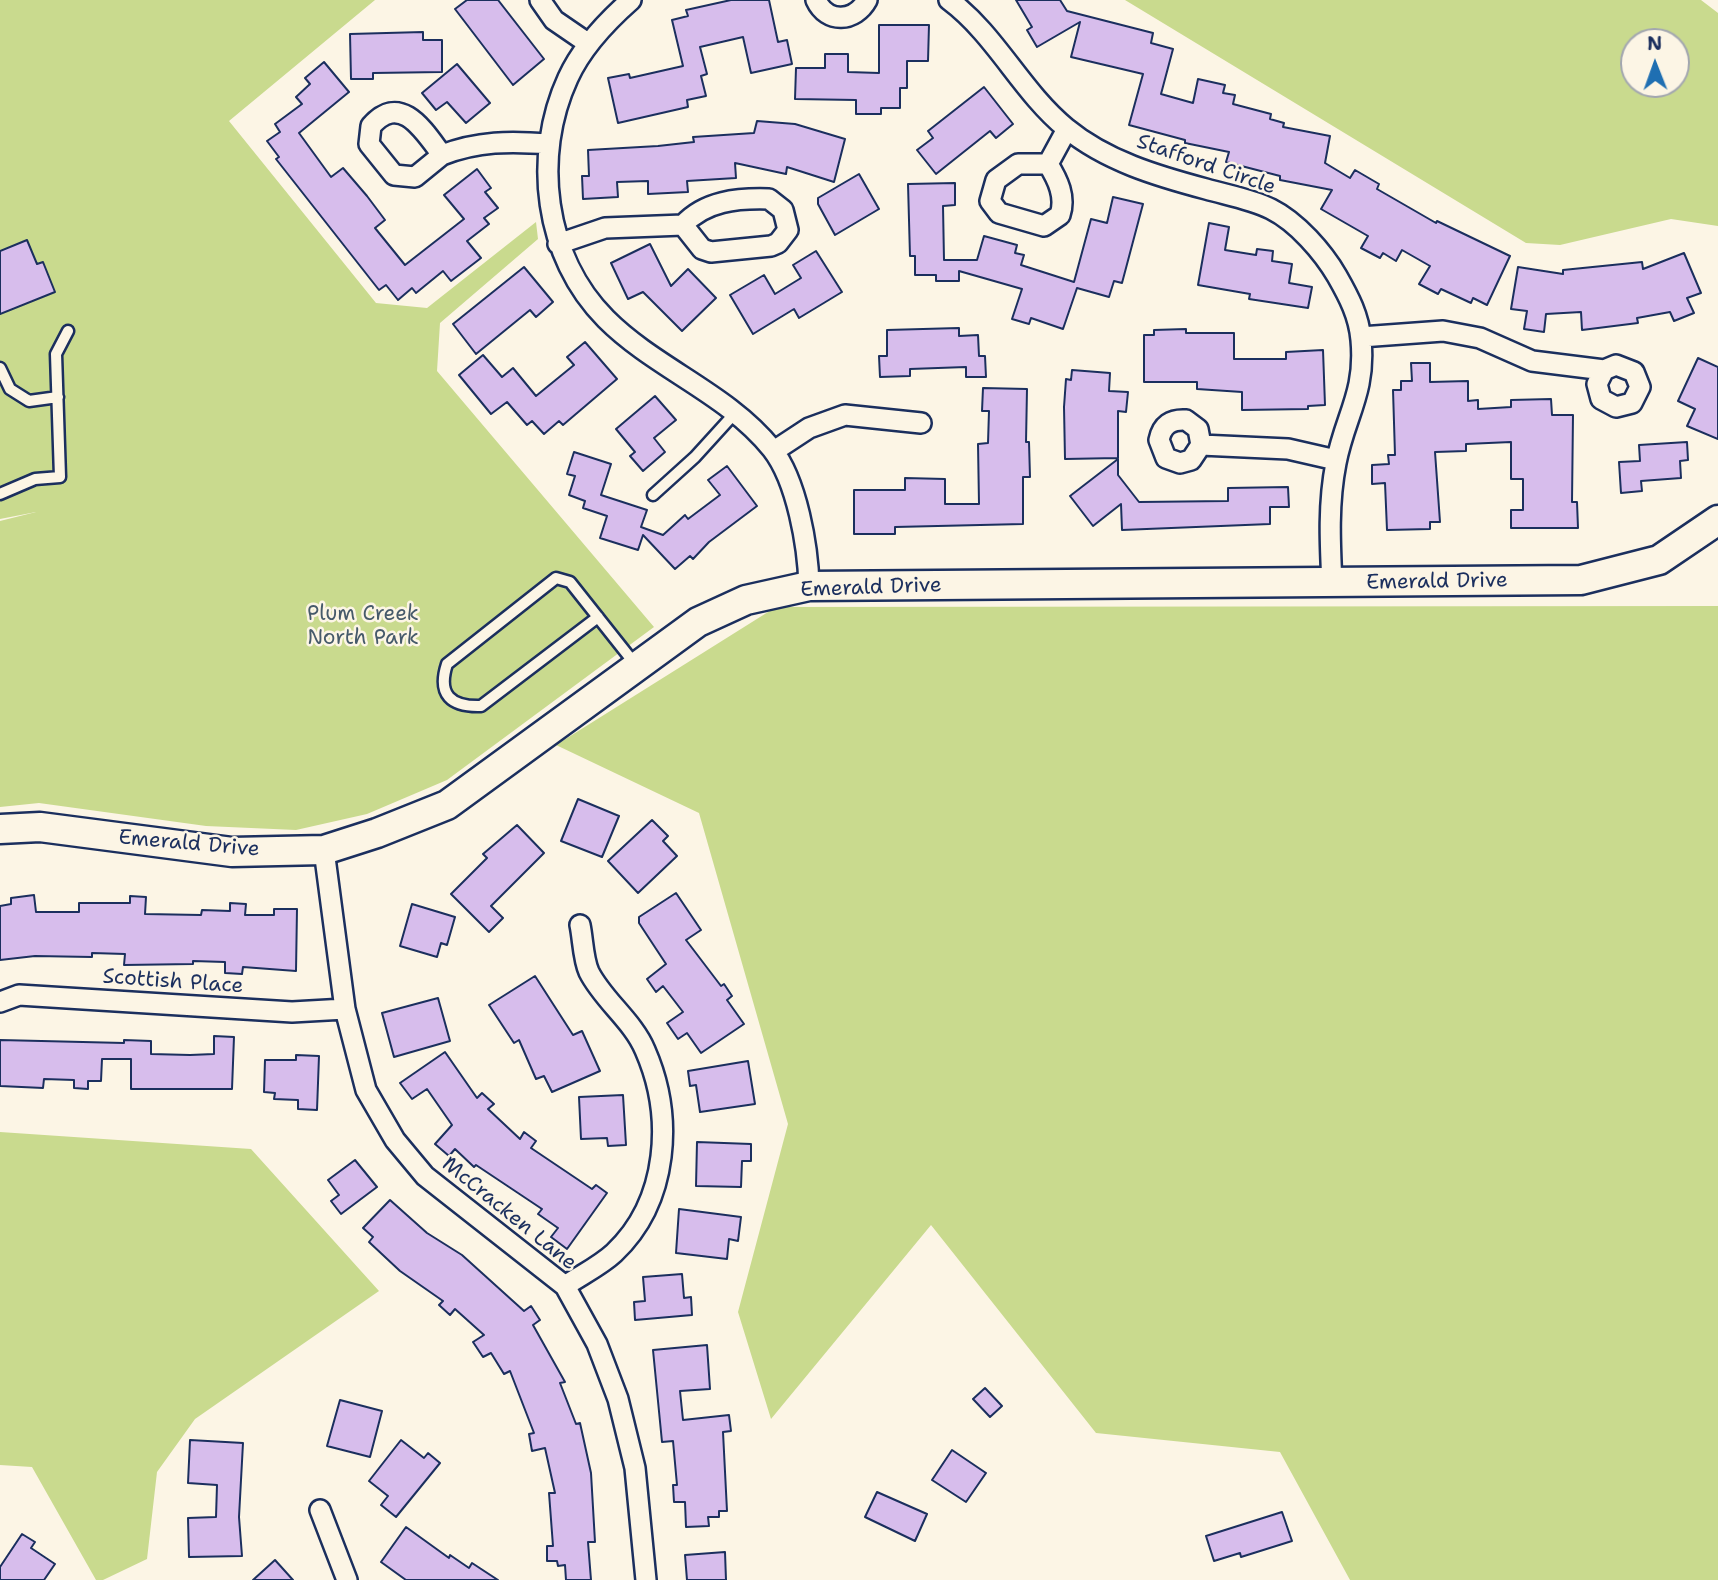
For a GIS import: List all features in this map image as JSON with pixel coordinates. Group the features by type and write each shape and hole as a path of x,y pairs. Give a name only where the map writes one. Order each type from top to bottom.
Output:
{"street":[{"path":"540,0 554,20 589,44"},
{"path":"631,0 589,44 568,77 549,144 548,188 558,244 573,273 606,318 735,413 774,451 794,498 808,559 809,586"},
{"path":"817,0 828,14 844,18 860,11 867,0"},
{"name":"Stafford Circle","path":"949,0 971,17 1042,105 1067,128 1121,161 1156,175 1273,210 1327,259 1354,304 1361,337 1363,371 1358,395 1336,460 1329,534 1332,584"},
{"path":"1048,164 1067,128"},
{"path":"442,155 482,143 549,144"},
{"path":"558,244 605,228 683,225 711,204 769,199 783,210 788,230 778,243 771,246 711,252 702,249 683,225"},
{"path":"1361,337 1443,331 1480,338 1532,361 1604,370"},
{"path":"774,451 809,428 845,415 921,423"},
{"path":"1201,445 1288,449 1336,460"},
{"name":"Emerald Drive","path":"0,829 40,827 232,852 324,850 377,833 447,805 698,622 746,600 809,586 1580,580 1659,559 1718,520"},
{"name":"McCracken Lane","path":"324,850 345,1009 366,1090 395,1140 425,1176 565,1286 597,1344 618,1399 635,1468 646,1580"},
{"path":"565,1286 614,1253 644,1212 659,1174 664,1131 659,1092 645,1048 588,971 580,925"},
{"name":"Scottish Place","path":"0,1002 19,995 292,1012 345,1009"},
{"path":"320,1510 347,1580"}],"lane":[{"path":"0,494 35,480 60,477 56,354 68,331"},
{"path":"0,369 10,388 29,401 58,397"},
{"path":"653,495 695,457 735,413"},
{"path":"598,617 481,706 454,702 444,691 442,679 447,664 556,578 570,582 598,617 638,667"}],"green space":[{"name":"Plum Creek North Park","path":"0,0 375,0 229,121 376,303 427,308 536,222 538,239 440,323 437,371 654,627 447,780 367,814 296,830 206,826 39,803 0,807 0,521 36,512 0,519"},
{"path":"1125,0 1701,0 1718,13 1718,226 1671,219 1560,245 1526,243"},
{"path":"1718,606 1718,1580 1350,1580 1280,1452 1096,1433 931,1225 771,1419 738,1312 788,1124 699,813 556,745 776,607"},
{"path":"0,1132 251,1149 379,1291 195,1419 157,1472 147,1559 103,1580 96,1580 32,1467 0,1465"}],"building":[{"path":"467,0 498,0 544,59 513,85 455,9"},
{"path":"731,0 769,0 778,42 787,40 792,64 751,73 743,37 700,47 707,74 701,76 706,96 687,100 688,107 618,123 608,78 629,74 630,78 683,66 672,20 688,16 686,10"},
{"path":"1016,0 1060,0 1067,11 1153,33 1151,43 1173,49 1161,94 1193,103 1198,79 1225,85 1223,93 1235,95 1233,104 1271,114 1270,119 1284,123 1283,127 1330,136 1325,163 1350,178 1355,170 1379,184 1377,189 1436,223 1437,221 1510,256 1487,305 1473,298 1471,303 1441,289 1438,294 1419,284 1430,266 1402,250 1396,261 1383,253 1380,258 1361,248 1368,236 1321,209 1332,190 1280,180 1280,176 1226,162 1229,152 1185,143 1185,140 1129,125 1143,74 1071,57 1080,22 1037,47 1027,30 1032,27"},
{"path":"879,25 929,25 928,61 907,61 907,88 900,88 900,108 881,108 881,114 856,114 856,100 795,99 796,68 825,68 825,54 848,54 848,72 879,73"},
{"path":"423,32 423,40 442,40 442,72 373,73 373,79 351,79 350,34"},
{"path":"324,62 349,92 299,133 331,177 343,168 367,196 385,220 375,228 405,265 464,219 444,195 477,169 491,188 485,192 498,208 484,218 489,224 467,241 481,258 451,281 443,271 416,293 412,288 398,300 386,285 379,290 276,159 279,157 267,141 280,132 275,124 302,104 296,97 310,84 305,78"},
{"path":"457,64 490,103 466,123 447,102 436,110 422,93"},
{"path":"984,87 1013,124 996,138 990,131 936,174 917,150 933,138 928,131"},
{"path":"757,121 795,124 845,139 834,182 787,167 786,174 735,163 736,178 687,181 688,192 648,194 648,181 617,182 618,197 583,199 582,176 589,176 588,150 658,146 694,142 693,137 754,133"},
{"path":"859,174 879,209 835,235 818,204 818,198"},
{"path":"955,183 955,205 943,206 944,260 977,260 984,236 1017,245 1015,253 1024,255 1021,265 1074,282 1091,219 1107,223 1113,197 1143,204 1122,283 1114,281 1109,297 1077,288 1063,329 1031,318 1029,324 1012,319 1022,289 959,271 959,281 936,281 936,275 915,275 915,256 910,256 908,184"},
{"path":"1209,223 1229,227 1225,250 1256,255 1257,249 1273,251 1272,261 1292,264 1289,283 1312,287 1308,308 1249,299 1250,294 1198,285"},
{"path":"27,240 37,264 43,262 55,292 0,314 0,251"},
{"path":"650,244 671,286 688,269 716,298 682,331 643,292 628,299 611,263"},
{"path":"816,251 842,292 799,318 794,309 753,334 730,295 764,275 775,294 801,278 793,265"},
{"path":"1684,253 1701,293 1687,298 1694,313 1674,321 1670,312 1637,318 1638,323 1582,330 1581,312 1546,314 1544,332 1524,329 1527,311 1511,309 1518,267 1563,274 1563,270 1642,262 1643,269"},
{"path":"524,267 553,302 536,317 530,310 476,354 453,324"},
{"path":"959,328 959,336 978,335 979,356 985,356 986,377 966,377 966,367 910,369 910,376 880,377 879,356 887,356 887,330"},
{"path":"1186,329 1186,333 1234,333 1234,359 1286,359 1286,352 1323,350 1325,405 1308,406 1308,409 1242,410 1242,392 1197,389 1197,382 1144,382 1144,335 1154,335 1154,330"},
{"path":"585,342 617,379 563,425 559,421 544,434 532,421 527,425 507,402 491,414 459,375 483,355 502,377 513,368 536,396 574,365 567,357"},
{"path":"1698,358 1718,367 1718,439 1687,426 1695,409 1678,401"},
{"path":"1411,363 1430,363 1430,382 1468,381 1468,401 1478,400 1478,409 1511,407 1511,400 1551,399 1552,415 1573,415 1572,502 1577,502 1578,528 1511,528 1511,510 1523,510 1523,479 1511,479 1511,442 1466,444 1466,451 1435,452 1440,522 1430,522 1430,529 1387,530 1385,483 1372,484 1372,465 1389,464 1388,455 1395,455 1393,390 1401,390 1401,381 1412,381"},
{"path":"1072,370 1110,373 1109,391 1128,392 1126,412 1118,411 1118,458 1065,459 1066,379 1071,380"},
{"path":"983,388 1027,389 1026,442 1029,442 1030,477 1023,477 1023,524 895,527 895,534 854,534 854,490 905,490 905,478 945,479 945,504 979,504 978,444 988,443 989,411 982,411"},
{"path":"655,396 676,420 654,438 665,452 643,471 630,456 635,452 616,429"},
{"path":"1687,442 1688,460 1680,461 1681,478 1641,481 1642,491 1621,493 1619,462 1640,461 1639,445"},
{"path":"574,452 611,464 601,495 647,510 641,527 663,535 685,515 688,519 720,495 708,480 727,466 757,506 709,542 693,559 690,556 675,569 643,535 638,550 600,538 607,516 583,508 585,501 569,495 575,476 567,474"},
{"path":"1118,459 1118,475 1139,502 1228,501 1228,488 1288,487 1289,507 1270,507 1270,524 1122,530 1121,504 1093,526 1070,496"},
{"path":"578,799 619,816 602,857 561,841"},
{"path":"652,820 668,836 663,841 677,856 638,893 608,861"},
{"path":"517,825 544,853 491,906 503,918 489,932 451,894 487,858 483,854"},
{"path":"676,893 701,930 686,940 721,986 724,984 732,996 727,1000 744,1024 701,1053 687,1033 678,1039 667,1023 683,1012 663,986 656,992 647,979 666,964 639,923 639,917"},
{"path":"34,895 36,912 79,912 79,903 130,903 130,896 146,897 145,914 201,915 202,910 230,911 230,903 246,904 245,915 274,915 274,909 297,909 296,971 243,967 242,974 225,973 225,962 124,965 125,954 92,953 92,957 35,956 0,960 0,906 11,904 11,898"},
{"path":"412,904 455,917 447,945 441,943 437,957 400,946"},
{"path":"535,976 573,1035 582,1031 600,1071 552,1092 544,1076 536,1079 519,1040 514,1043 489,1005"},
{"path":"438,998 450,1041 394,1057 382,1013"},
{"path":"214,1036 234,1037 232,1089 131,1089 131,1059 102,1059 101,1081 88,1081 88,1089 74,1088 74,1080 44,1079 43,1088 0,1086 0,1040 124,1043 124,1040 151,1041 151,1054 190,1055 214,1054"},
{"path":"445,1052 477,1098 482,1093 494,1104 488,1109 520,1139 524,1132 536,1141 531,1148 592,1189 596,1185 607,1193 567,1249 551,1237 558,1228 538,1214 542,1209 476,1165 474,1167 455,1149 449,1156 435,1144 452,1125 427,1089 412,1099 400,1083"},
{"path":"296,1055 319,1056 317,1110 298,1109 298,1100 274,1099 275,1093 264,1092 265,1060 296,1060"},
{"path":"748,1061 755,1104 700,1112 696,1085 690,1086 688,1071"},
{"path":"623,1095 626,1145 608,1146 607,1138 581,1139 579,1097"},
{"path":"697,1142 751,1144 751,1161 742,1161 741,1187 696,1186"},
{"path":"355,1160 377,1187 341,1214 331,1201 339,1195 328,1180"},
{"path":"390,1200 427,1233 462,1255 524,1311 531,1306 540,1320 533,1325 565,1382 560,1383 576,1424 580,1423 591,1473 595,1542 588,1542 591,1580 566,1580 565,1565 558,1566 557,1561 547,1561 547,1546 553,1546 549,1493 555,1493 545,1448 532,1451 529,1434 534,1433 510,1371 504,1374 491,1353 483,1357 473,1342 484,1335 455,1309 450,1315 439,1305 443,1301 400,1271 369,1242 373,1237 363,1228"},
{"path":"679,1209 741,1217 738,1241 729,1239 727,1259 676,1253"},
{"path":"682,1274 684,1298 691,1297 692,1315 635,1320 634,1302 645,1301 643,1277"},
{"path":"707,1345 710,1389 680,1391 683,1420 729,1415 731,1431 723,1432 727,1511 719,1511 719,1517 708,1517 709,1526 686,1527 685,1502 674,1502 673,1485 677,1485 673,1441 662,1442 653,1350"},
{"path":"985,1388 1002,1406 990,1417 973,1399"},
{"path":"340,1400 382,1411 370,1457 327,1446"},
{"path":"190,1440 243,1443 239,1517 242,1556 189,1557 188,1518 216,1517 217,1485 188,1483"},
{"path":"401,1440 424,1458 428,1453 440,1463 396,1517 381,1505 388,1496 369,1481"},
{"path":"952,1450 986,1473 966,1502 932,1480"},
{"path":"877,1492 927,1514 915,1541 865,1517"},
{"path":"1282,1512 1292,1541 1241,1557 1240,1553 1214,1561 1206,1536"},
{"path":"406,1527 449,1558 450,1555 469,1568 472,1563 498,1580 406,1580 381,1562"},
{"path":"22,1534 35,1542 31,1548 55,1564 44,1580 0,1580 0,1567"},
{"path":"725,1552 726,1580 687,1580 685,1555"},
{"path":"275,1560 293,1580 253,1580"}]}
